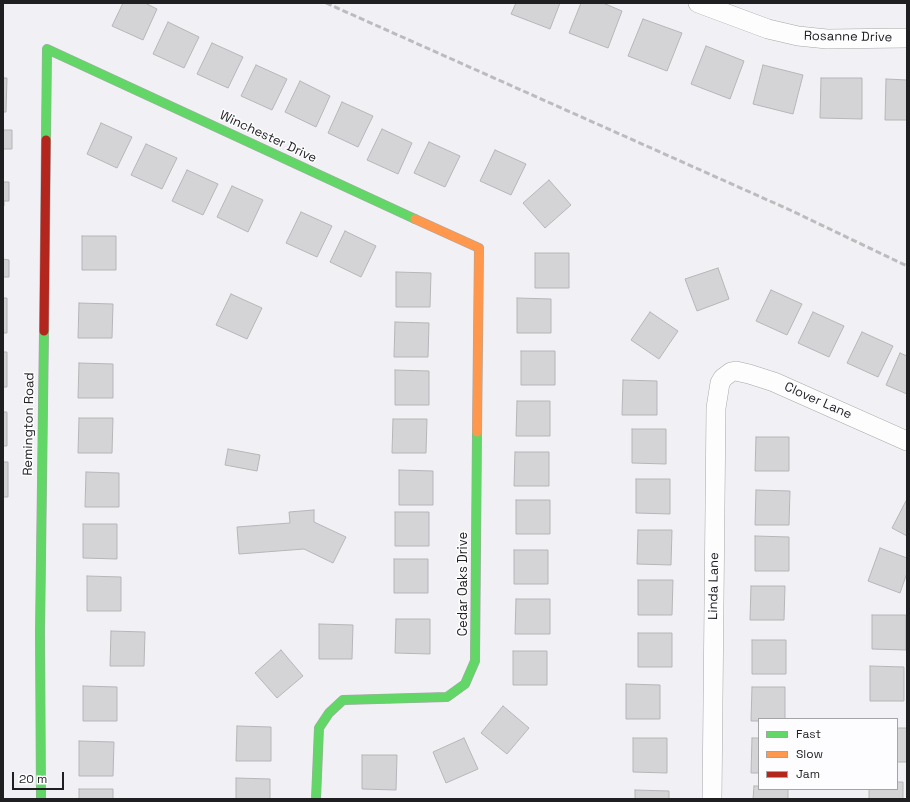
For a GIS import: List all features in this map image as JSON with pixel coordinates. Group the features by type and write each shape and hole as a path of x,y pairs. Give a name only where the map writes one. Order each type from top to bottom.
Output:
{"street":[{"name":"Rosanne Drive","path":"698,3 768,29 798,36 827,39 907,38"},
{"name":"Winchester Drive","path":"47,49 479,248"},
{"name":"Remington Road","path":"41,799 40,632 47,49"},
{"name":"Cedar Oaks Drive","path":"316,799 319,728 329,713 343,700 447,697 465,684 475,661 479,248"},
{"name":"Clover Lane","path":"726,375 736,371 774,382 907,441"},
{"name":"Linda Lane","path":"712,799 716,408 720,383 726,375"}],"building":[{"path":"123,3 145,3 157,9 143,40 112,26"},
{"path":"516,3 560,3 550,29 511,14"},
{"path":"581,3 603,3 622,11 608,48 569,33"},
{"path":"643,19 682,33 667,71 628,56"},
{"path":"168,22 199,37 184,68 153,54"},
{"path":"212,43 243,57 228,88 197,74"},
{"path":"706,46 744,61 730,99 691,84"},
{"path":"256,65 287,79 272,110 241,96"},
{"path":"763,65 803,75 793,114 753,104"},
{"path":"3,78 7,78 6,112 3,112"},
{"path":"821,78 862,78 862,119 820,118"},
{"path":"886,79 907,80 907,120 885,120"},
{"path":"300,81 330,96 316,127 285,112"},
{"path":"342,102 373,116 358,147 328,133"},
{"path":"101,123 132,137 117,168 87,154"},
{"path":"382,129 412,143 398,174 367,160"},
{"path":"3,130 12,130 12,149 3,149"},
{"path":"429,142 460,156 445,187 414,173"},
{"path":"146,144 177,158 162,189 131,175"},
{"path":"495,150 526,164 511,195 480,181"},
{"path":"187,170 218,184 203,215 172,201"},
{"path":"549,180 571,205 545,228 523,203"},
{"path":"3,182 9,182 9,201 4,201 4,206 3,206"},
{"path":"232,186 263,200 248,232 217,217"},
{"path":"301,212 332,226 317,257 286,243"},
{"path":"345,231 376,246 361,277 330,262"},
{"path":"82,236 116,236 116,270 82,270"},
{"path":"535,253 569,253 569,288 535,288"},
{"path":"3,259 9,260 9,277 3,277"},
{"path":"718,268 729,299 697,311 685,279"},
{"path":"396,272 431,273 430,307 396,307"},
{"path":"771,290 802,304 787,335 756,321"},
{"path":"231,294 262,308 247,339 216,325"},
{"path":"3,298 7,298 7,333 3,333"},
{"path":"517,298 551,299 551,333 517,333"},
{"path":"79,303 113,304 112,338 78,338"},
{"path":"650,312 678,331 659,359 631,340"},
{"path":"813,312 844,326 829,357 798,343"},
{"path":"395,322 429,323 428,357 394,357"},
{"path":"862,332 893,346 878,377 847,363"},
{"path":"521,351 555,351 555,385 521,385"},
{"path":"3,352 7,352 7,387 3,387"},
{"path":"900,353 907,356 907,394 886,385"},
{"path":"79,363 113,364 113,398 78,398"},
{"path":"395,370 429,371 429,405 395,405"},
{"path":"623,380 657,381 657,415 622,415"},
{"path":"517,401 550,401 550,436 516,436"},
{"path":"3,412 7,412 7,446 3,446"},
{"path":"79,418 113,418 112,453 78,453"},
{"path":"393,419 427,419 426,453 392,453"},
{"path":"632,429 666,429 666,464 632,463"},
{"path":"756,437 789,437 789,471 755,471"},
{"path":"228,449 260,455 257,471 225,465"},
{"path":"515,452 549,452 549,486 514,486"},
{"path":"3,462 8,462 8,497 3,497"},
{"path":"399,470 433,471 433,505 399,505"},
{"path":"86,472 119,473 119,507 85,507"},
{"path":"636,479 670,479 670,514 636,513"},
{"path":"756,490 790,491 789,525 755,525"},
{"path":"907,499 907,536 892,528"},
{"path":"516,500 550,500 550,534 516,534"},
{"path":"314,510 314,522 346,537 333,563 304,549 239,554 237,527 290,523 289,512"},
{"path":"395,512 429,512 429,546 395,546"},
{"path":"83,524 117,524 117,559 83,558"},
{"path":"638,530 672,530 671,565 637,564"},
{"path":"755,536 789,537 789,571 755,571"},
{"path":"880,548 907,558 907,573 900,593 868,581"},
{"path":"514,550 548,550 548,584 514,584"},
{"path":"394,559 428,559 428,593 394,593"},
{"path":"87,576 121,577 121,611 87,611"},
{"path":"638,580 673,580 672,615 638,615"},
{"path":"751,586 785,586 784,620 750,620"},
{"path":"516,599 550,599 550,634 515,634"},
{"path":"872,615 906,615 906,650 872,649"},
{"path":"396,619 430,619 430,654 395,653"},
{"path":"319,624 353,625 352,659 319,659"},
{"path":"111,631 145,632 144,666 110,666"},
{"path":"638,633 672,633 672,667 638,667"},
{"path":"752,640 786,640 786,674 752,674"},
{"path":"281,650 303,676 277,698 255,673"},
{"path":"513,651 547,651 547,685 513,685"},
{"path":"870,666 904,667 904,701 870,701"},
{"path":"626,684 660,685 660,719 626,719"},
{"path":"83,686 117,687 117,721 83,721"},
{"path":"752,687 785,687 785,718 758,718 758,721 751,721"},
{"path":"503,706 529,728 507,754 481,733"},
{"path":"237,726 271,727 271,761 236,761"},
{"path":"898,728 907,728 907,762 898,762"},
{"path":"464,738 478,769 446,783 433,752"},
{"path":"633,738 667,738 667,773 633,772"},
{"path":"752,738 758,738 758,773 751,773"},
{"path":"79,741 114,742 113,776 79,776"},
{"path":"362,755 397,755 396,790 362,789"},
{"path":"236,778 270,779 270,799 236,799"},
{"path":"898,782 903,782 903,799 869,799 869,790 898,790"},
{"path":"754,786 758,786 758,790 788,790 788,799 753,799"},
{"path":"79,789 113,789 113,799 79,799"},
{"path":"635,790 669,791 669,799 635,799"}],"railway":[{"path":"326,3 790,210 907,266"}],"traffic: fast":[{"path":"46,140 47,49 415,219"},
{"path":"41,799 40,632 44,331"},
{"path":"316,799 319,728 329,713 343,700 447,697 465,684 475,661 477,432"}],"traffic: slow":[{"path":"415,219 479,248 477,432"}],"traffic: jam":[{"path":"44,331 46,140"}]}
